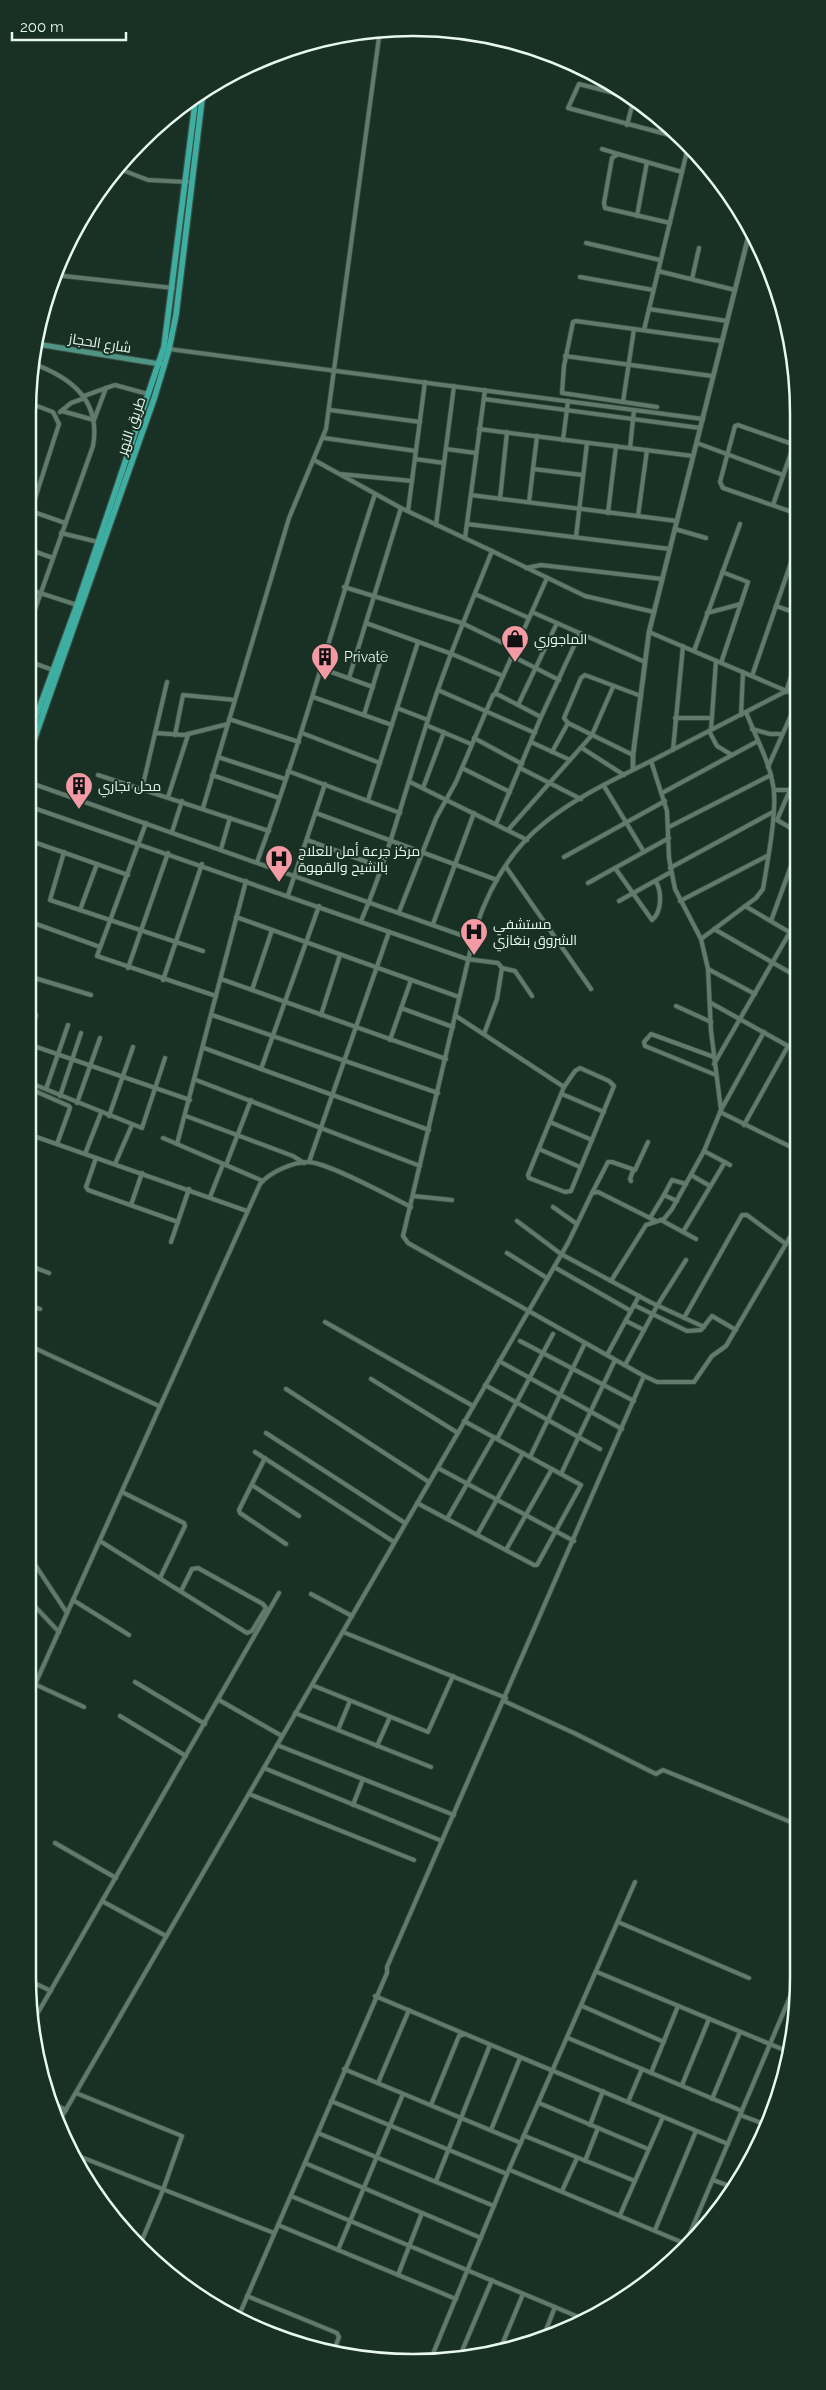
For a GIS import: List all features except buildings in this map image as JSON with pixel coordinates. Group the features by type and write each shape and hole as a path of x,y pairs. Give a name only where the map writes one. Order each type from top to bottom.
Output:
{"main road":[{"name":"طريق النهر","path":"36,729 53,670 160,364 202,101"},
{"name":"طريق النهر","path":"36,721 154,399 169,349 176,315 195,106"},
{"name":"شارع الحجاز","path":"42,345 160,364"}],"street":[{"path":"203,808 288,518 324,438 330,410 379,38"},
{"path":"608,91 579,84 568,106 572,111 665,134"},
{"path":"627,125 632,107"},
{"path":"602,149 682,172"},
{"path":"618,154 612,158 604,206 607,209 670,223"},
{"path":"644,330 686,155"},
{"path":"637,216 648,162"},
{"path":"125,171 148,180 189,182"},
{"path":"634,769 633,755 649,632 748,240"},
{"path":"586,243 660,260"},
{"path":"692,279 699,248"},
{"path":"658,271 735,290"},
{"path":"62,276 172,288"},
{"path":"580,277 653,290"},
{"path":"649,308 727,321"},
{"path":"657,407 562,393 565,356 571,324 574,321 721,341"},
{"path":"623,402 634,329"},
{"path":"169,349 703,419"},
{"path":"565,356 712,376"},
{"path":"39,366 58,374 85,397 94,420"},
{"path":"408,511 425,382"},
{"path":"57,416 71,404 115,385 148,394"},
{"path":"436,524 454,386"},
{"path":"36,606 93,446 94,420 106,388"},
{"path":"465,538 485,390"},
{"path":"484,399 700,428"},
{"path":"563,440 568,401"},
{"path":"36,405 53,412 57,416 59,429 36,492"},
{"path":"330,410 420,422"},
{"path":"630,448 634,410"},
{"path":"62,411 94,420"},
{"path":"790,443 738,425 735,426 720,485 790,511"},
{"path":"480,429 693,456"},
{"path":"500,499 507,432"},
{"path":"529,502 538,436"},
{"path":"324,438 416,451"},
{"path":"576,537 587,443"},
{"path":"697,443 783,475"},
{"path":"608,513 616,446"},
{"path":"446,449 476,453"},
{"path":"638,516 647,450"},
{"path":"772,505 790,458"},
{"path":"415,459 444,463"},
{"path":"314,460 401,508 585,596 654,612"},
{"path":"533,469 582,475"},
{"path":"338,473 412,481"},
{"path":"257,862 302,733 344,587 375,494"},
{"path":"470,495 677,521"},
{"path":"349,678 401,508"},
{"path":"36,514 65,524"},
{"path":"467,524 670,549"},
{"path":"694,651 740,524"},
{"path":"675,529 706,538"},
{"path":"61,533 98,542"},
{"path":"360,921 400,813 438,690 462,623 492,551"},
{"path":"36,553 53,558"},
{"path":"526,568 541,564 662,579"},
{"path":"752,676 790,565"},
{"path":"722,572 747,580 748,586 722,663"},
{"path":"399,912 422,852 462,768 486,710 547,578"},
{"path":"344,587 462,623 515,649"},
{"path":"36,592 77,605"},
{"path":"475,594 529,618"},
{"path":"707,613 741,604"},
{"path":"776,606 790,611"},
{"path":"532,612 645,662"},
{"path":"366,623 452,654 503,676"},
{"path":"518,705 557,623"},
{"path":"649,632 790,693"},
{"path":"496,824 541,717 580,633"},
{"path":"368,800 418,642"},
{"path":"673,750 683,646"},
{"path":"364,715 383,653"},
{"path":"512,656 558,680"},
{"path":"716,661 710,730 717,746 732,755"},
{"path":"36,664 53,670"},
{"path":"320,668 372,687"},
{"path":"741,714 743,672"},
{"path":"633,755 568,723 564,718 583,676 641,696"},
{"path":"786,692 790,680"},
{"path":"142,789 167,682"},
{"path":"508,830 592,735 614,686"},
{"path":"438,690 535,733"},
{"path":"790,690 634,769 581,799 544,823 527,840 506,867 483,906 472,939 456,1016 404,1236 408,1243 657,1382 694,1382 712,1356 725,1347 790,1237"},
{"path":"495,694 541,717"},
{"path":"175,735 183,695 235,700"},
{"path":"313,696 392,725"},
{"path":"397,708 428,720"},
{"path":"701,939 756,898 763,889 773,818 774,790 771,775 746,712"},
{"path":"675,718 711,718"},
{"path":"768,767 790,718"},
{"path":"229,719 299,742"},
{"path":"552,752 568,723"},
{"path":"155,733 188,735 228,724"},
{"path":"426,725 471,744"},
{"path":"752,729 770,734 782,734"},
{"path":"422,788 444,732"},
{"path":"302,733 380,763"},
{"path":"168,797 188,735"},
{"path":"474,738 549,783 581,799"},
{"path":"662,793 758,741"},
{"path":"531,742 570,760"},
{"path":"582,748 624,775"},
{"path":"218,757 285,779"},
{"path":"651,761 664,800 669,827 671,870 680,901 701,939 708,969 714,1064 720,1111"},
{"path":"462,768 510,792"},
{"path":"288,771 400,813"},
{"path":"98,775 269,831"},
{"path":"212,775 279,798"},
{"path":"669,827 771,775"},
{"path":"410,782 527,840"},
{"path":"288,895 326,784"},
{"path":"36,785 472,939"},
{"path":"604,786 644,852"},
{"path":"774,790 790,790 777,820"},
{"path":"564,857 664,800"},
{"path":"172,832 182,801"},
{"path":"36,809 202,864 467,959 498,963 502,968 515,971 532,996"},
{"path":"619,901 656,882 671,870 773,812"},
{"path":"316,813 497,880"},
{"path":"433,924 474,813"},
{"path":"221,849 230,818"},
{"path":"773,818 790,828"},
{"path":"146,824 112,921 100,947 98,957 216,996"},
{"path":"588,883 669,838"},
{"path":"307,840 381,867"},
{"path":"36,843 128,875"},
{"path":"64,852 49,899 203,951"},
{"path":"128,968 168,853"},
{"path":"680,901 767,856"},
{"path":"80,910 97,864"},
{"path":"163,980 202,864"},
{"path":"506,867 591,988"},
{"path":"616,868 652,920 656,917 661,893 656,882"},
{"path":"771,921 790,869"},
{"path":"177,1144 196,1080 246,881"},
{"path":"261,1069 319,906"},
{"path":"745,906 790,932"},
{"path":"236,917 460,997"},
{"path":"36,925 100,947"},
{"path":"714,929 790,972"},
{"path":"252,990 272,930"},
{"path":"36,1682 100,1542 159,1406 263,1181 280,1170 306,1162 322,1128 389,932"},
{"path":"714,1064 790,939"},
{"path":"321,1016 340,955"},
{"path":"484,1034 497,999 502,968"},
{"path":"708,969 756,994"},
{"path":"36,978 91,995"},
{"path":"221,979 446,1059"},
{"path":"390,1040 411,980"},
{"path":"711,1003 788,1046 744,1125"},
{"path":"676,1006 711,1022"},
{"path":"401,1008 453,1027"},
{"path":"212,1015 438,1093"},
{"path":"456,1016 564,1087"},
{"path":"46,1089 68,1025"},
{"path":"611,1281 643,1229 667,1216 677,1201 704,1151 720,1111 764,1032"},
{"path":"60,1096 81,1033"},
{"path":"714,1057 651,1034 644,1042 645,1046 716,1075"},
{"path":"77,1103 100,1038"},
{"path":"36,1047 190,1100"},
{"path":"109,1116 133,1047"},
{"path":"204,1048 429,1130"},
{"path":"36,1085 139,1128 144,1126 165,1058"},
{"path":"577,1069 609,1080 614,1086 568,1192 530,1178 529,1172 564,1087 577,1069"},
{"path":"196,1080 420,1166"},
{"path":"36,1092 69,1106 57,1144"},
{"path":"562,1094 604,1112"},
{"path":"210,1197 239,1135 251,1100"},
{"path":"720,1111 744,1125 790,1147"},
{"path":"85,1154 101,1113"},
{"path":"186,1116 344,1175 411,1207"},
{"path":"550,1122 592,1140"},
{"path":"115,1164 132,1125"},
{"path":"36,1137 248,1211"},
{"path":"163,1138 263,1181"},
{"path":"631,1181 630,1178 633,1171 648,1142"},
{"path":"538,1149 580,1167"},
{"path":"704,1151 730,1165"},
{"path":"96,1158 86,1189 178,1222"},
{"path":"63,2115 554,1267 608,1162 633,1171"},
{"path":"683,1232 725,1162"},
{"path":"131,1205 142,1173"},
{"path":"691,1175 710,1186"},
{"path":"650,1218 672,1180 686,1184"},
{"path":"171,1242 189,1189"},
{"path":"592,1193 598,1192 656,1221"},
{"path":"664,1195 677,1201"},
{"path":"413,1196 452,1200"},
{"path":"553,1207 577,1224"},
{"path":"684,1318 742,1215 747,1215 786,1244"},
{"path":"662,1220 696,1239"},
{"path":"517,1221 561,1254 657,1306 704,1327"},
{"path":"507,1253 547,1278"},
{"path":"625,1365 657,1306 686,1260"},
{"path":"554,1267 631,1311"},
{"path":"36,1268 49,1273"},
{"path":"607,1355 639,1296"},
{"path":"634,1306 687,1332 700,1331 712,1316 736,1330"},
{"path":"36,1307 40,1309"},
{"path":"626,1321 644,1330"},
{"path":"325,1322 473,1406"},
{"path":"447,1519 554,1334"},
{"path":"520,1341 634,1401"},
{"path":"530,1457 585,1343"},
{"path":"36,1349 159,1406"},
{"path":"561,1474 615,1360"},
{"path":"499,1361 622,1429"},
{"path":"240,2312 644,1376"},
{"path":"371,1378 458,1433"},
{"path":"485,1385 600,1449"},
{"path":"286,1389 429,1482"},
{"path":"417,1503 535,1565 555,1532 581,1486 464,1421"},
{"path":"266,1433 406,1523"},
{"path":"255,1452 394,1542"},
{"path":"477,1535 523,1453"},
{"path":"265,1458 240,1507 240,1513 286,1544"},
{"path":"438,1468 574,1541"},
{"path":"506,1550 552,1469"},
{"path":"252,1484 299,1516"},
{"path":"122,1492 184,1523 185,1526 160,1578"},
{"path":"100,1542 247,1633 252,1631 266,1608 263,1604 198,1568 192,1569 180,1591"},
{"path":"36,1566 67,1613"},
{"path":"38,2013 279,1593"},
{"path":"311,1594 352,1616"},
{"path":"73,1600 129,1635"},
{"path":"36,1607 59,1632"},
{"path":"343,1632 452,1676 505,1700 656,1774 663,1770 790,1822"},
{"path":"312,1685 429,1732 452,1676"},
{"path":"136,1682 205,1724"},
{"path":"36,1687 84,1708"},
{"path":"218,1700 282,1736"},
{"path":"338,1730 350,1701"},
{"path":"295,1714 431,1767"},
{"path":"120,1716 186,1756"},
{"path":"377,1746 390,1717"},
{"path":"277,1745 454,1815"},
{"path":"264,1768 442,1841"},
{"path":"353,1805 363,1779"},
{"path":"249,1794 414,1860"},
{"path":"55,1843 116,1878"},
{"path":"433,2353 524,2136 636,1882"},
{"path":"102,1901 166,1936"},
{"path":"618,1922 749,1978"},
{"path":"597,1972 783,2050"},
{"path":"36,1984 51,1991"},
{"path":"375,1996 728,2144"},
{"path":"692,2229 789,1999"},
{"path":"582,2006 664,2042"},
{"path":"651,2073 678,2006"},
{"path":"378,2083 409,2010"},
{"path":"682,2085 709,2019"},
{"path":"712,2099 740,2032"},
{"path":"431,2105 459,2036 466,2034"},
{"path":"568,2038 682,2085 760,2122"},
{"path":"436,2181 450,2150 490,2045"},
{"path":"491,2130 520,2058"},
{"path":"344,2069 521,2143"},
{"path":"628,2102 642,2069"},
{"path":"590,2125 603,2091"},
{"path":"76,2093 180,2134 183,2139 143,2238"},
{"path":"338,2250 403,2094"},
{"path":"331,2100 450,2150 562,2191 680,2241"},
{"path":"539,2103 648,2149"},
{"path":"59,2107 66,2110"},
{"path":"620,2215 663,2117"},
{"path":"585,2161 598,2128"},
{"path":"655,2230 696,2131"},
{"path":"318,2133 494,2206"},
{"path":"524,2136 635,2181"},
{"path":"83,2158 274,2233"},
{"path":"562,2191 576,2158"},
{"path":"305,2163 481,2238"},
{"path":"713,2180 727,2185"},
{"path":"291,2196 577,2316"},
{"path":"398,2275 422,2213"},
{"path":"278,2225 456,2299"},
{"path":"462,2351 492,2280"},
{"path":"503,2343 523,2294"},
{"path":"247,2296 337,2333 339,2337 335,2346"},
{"path":"546,2329 555,2307"}],"place":[{"name":"الماجوري","path":"515,663"},
{"name":"Private","path":"325,681"},
{"name":"محل تجاري","path":"79,810"},
{"name":"مركز جرعة أمل للعلاج بالشيح والقهوة","path":"279,883"},
{"name":"مستشفي الشروق بنغازي","path":"474,956"}]}
